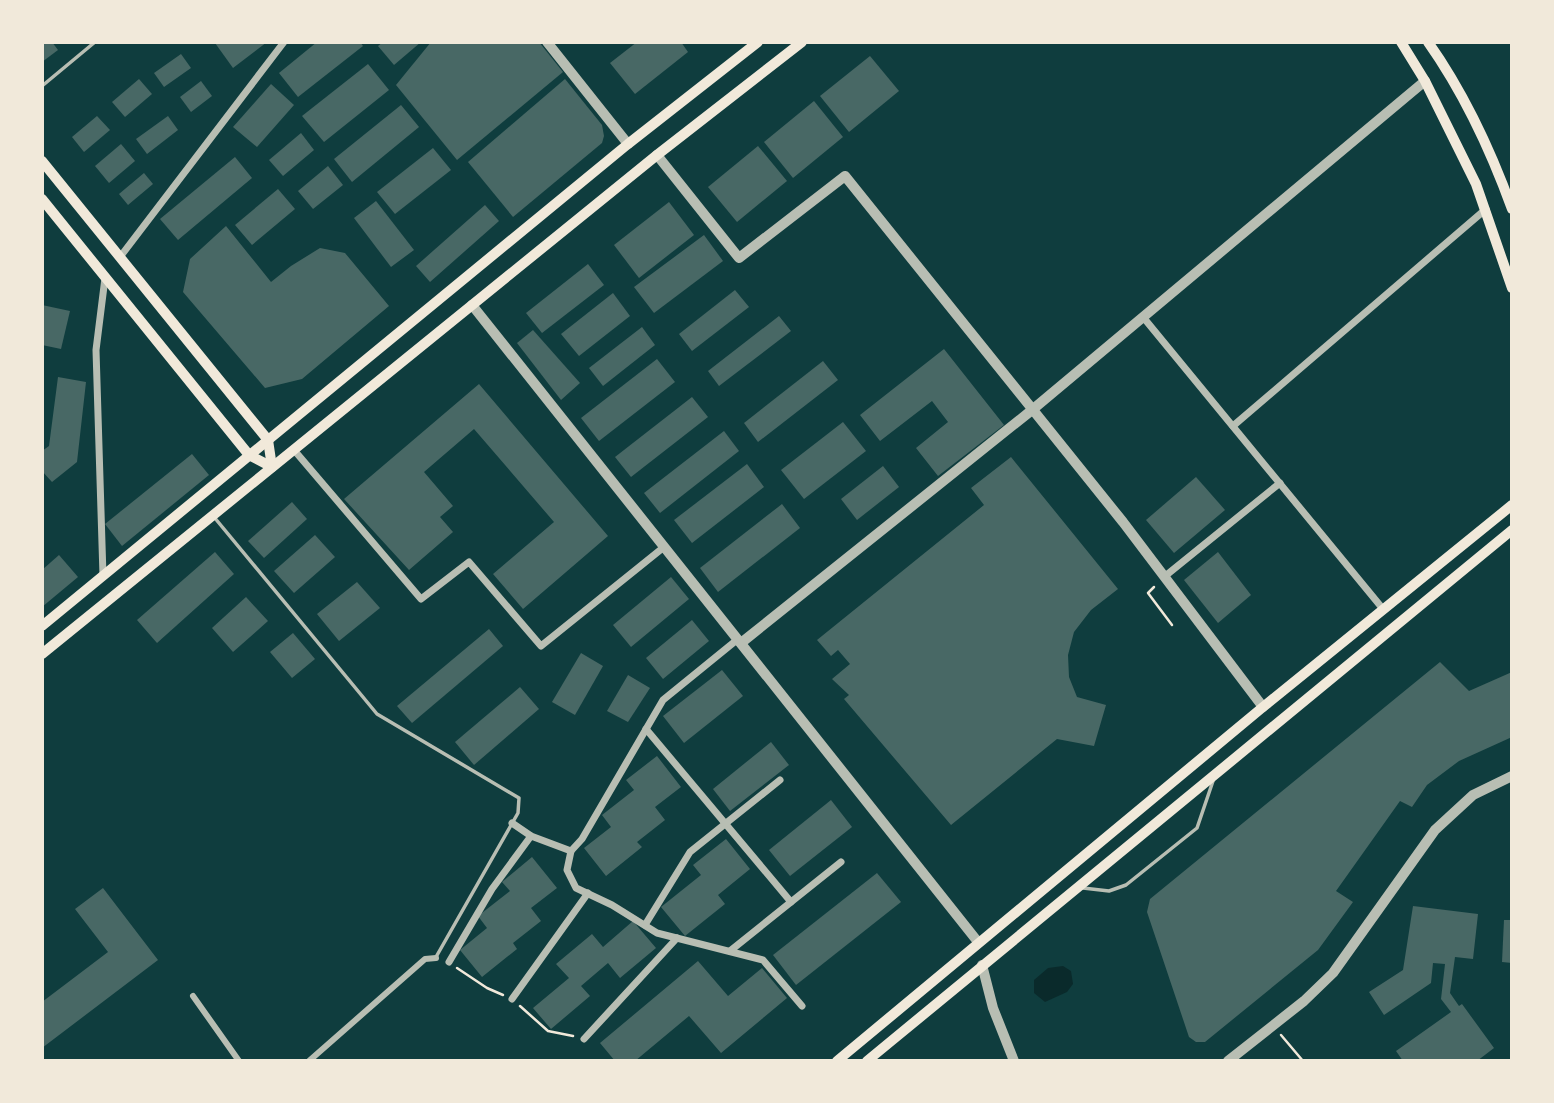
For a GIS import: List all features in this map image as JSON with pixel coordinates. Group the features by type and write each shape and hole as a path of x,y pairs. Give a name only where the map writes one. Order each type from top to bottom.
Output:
{"main road":[{"path":"42,626 628,144 758,42"},
{"path":"42,654 657,155 802,42"},
{"path":"1401,42 1425,80 1486,209 1512,288"},
{"path":"1428,42 1459,90 1512,209"},
{"path":"42,161 268,440 272,467"},
{"path":"42,199 249,455 272,467"},
{"path":"836,1061 1263,706 1512,505"},
{"path":"867,1061 1512,530"}],"street":[{"path":"120,257 284,42"},
{"path":"547,42 628,144"},
{"path":"802,1006 763,960 657,933 612,905 576,888 567,870 571,851 582,839 663,700 1032,410 1425,80"},
{"path":"657,155 739,258 845,176 1164,577 1263,706"},
{"path":"1233,426 1486,209"},
{"path":"103,576 96,350 105,277"},
{"path":"472,305 978,942"},
{"path":"1143,317 1384,609"},
{"path":"294,450 421,598 469,562 541,646 664,547"},
{"path":"1164,577 1280,483"},
{"path":"646,729 791,902"},
{"path":"1228,1061 1304,1001 1333,974 1435,830 1473,795 1512,776"},
{"path":"645,925 690,852 780,780"},
{"path":"512,823 531,836 571,851"},
{"path":"449,962 492,889 531,836"},
{"path":"730,951 841,862"},
{"path":"512,999 588,893"},
{"path":"584,1039 677,938"},
{"path":"309,1061 425,959 436,958"},
{"path":"982,965 993,1008 1014,1061"},
{"path":"193,996 239,1061"}],"lane":[{"path":"42,86 95,42"},
{"path":"213,516 377,714 519,798 518,813 436,958"},
{"path":"1078,887 1109,891 1126,885 1197,828 1214,775"}],"path":[{"path":"1164,577 1147,593 1172,625"},
{"path":"1279,1032 1303,1061"}],"water":[{"path":"1063,966 1071,971 1073,984 1067,992 1045,1002 1034,993 1034,980 1048,968"}],"building":[{"path":"42,42 52,42 58,50 42,62"},
{"path":"216,42 267,42 233,68"},
{"path":"317,42 360,42 363,46 298,97 279,73"},
{"path":"383,42 421,42 394,65 378,46"},
{"path":"431,42 539,42 563,72 457,160 396,85"},
{"path":"637,42 681,42 688,52 635,94 610,63"},
{"path":"181,54 191,68 164,87 154,73"},
{"path":"870,56 899,91 849,132 820,96"},
{"path":"368,64 389,90 324,142 302,116"},
{"path":"139,79 152,94 125,117 112,102"},
{"path":"565,79 602,125 602,143 513,217 468,162"},
{"path":"201,81 212,96 191,112 180,97"},
{"path":"271,84 294,105 257,147 233,127"},
{"path":"814,101 843,137 793,178 764,142"},
{"path":"401,105 419,127 352,182 334,159"},
{"path":"97,116 110,130 84,152 72,137"},
{"path":"168,116 178,130 147,154 136,139"},
{"path":"301,133 314,150 283,176 269,160"},
{"path":"121,144 135,161 109,183 95,166"},
{"path":"758,146 787,181 737,222 708,187"},
{"path":"433,148 451,170 395,214 377,192"},
{"path":"235,157 252,178 178,240 160,219"},
{"path":"328,166 343,185 313,209 298,191"},
{"path":"144,173 153,184 128,205 119,194"},
{"path":"278,189 295,209 252,245 235,225"},
{"path":"376,201 414,250 391,267 354,218"},
{"path":"669,202 694,235 639,278 614,245"},
{"path":"485,205 499,221 430,282 416,266"},
{"path":"226,226 271,282 320,248 345,253 389,306 302,379 265,388 183,292 190,259"},
{"path":"704,235 723,261 654,313 634,287"},
{"path":"588,264 604,285 542,333 526,313"},
{"path":"735,290 749,307 692,351 679,334"},
{"path":"613,293 630,316 579,356 561,334"},
{"path":"42,305 70,311 61,349 42,345"},
{"path":"779,316 791,331 719,386 708,371"},
{"path":"642,327 655,345 603,386 589,368"},
{"path":"533,330 580,383 561,400 517,343"},
{"path":"944,349 1004,425 938,476 916,448 948,422 932,401 880,441 860,415"},
{"path":"657,359 675,382 599,441 581,418"},
{"path":"823,361 838,380 758,442 744,423"},
{"path":"58,377 86,382 77,462 52,482 42,471 42,451 49,446"},
{"path":"479,384 608,536 523,609 493,574 554,522 474,429 424,472 453,506 440,517 453,532 409,570 344,499"},
{"path":"692,397 708,417 631,477 615,457"},
{"path":"843,422 866,451 804,499 781,470"},
{"path":"724,431 739,451 660,513 644,493"},
{"path":"192,454 209,475 122,546 105,524"},
{"path":"1011,457 1118,589 1091,610 1074,632 1068,655 1069,677 1077,697 1106,705 1094,746 1057,739 951,825 844,699 849,695 832,679 850,664 838,650 831,656 817,640 984,505 971,488"},
{"path":"747,464 764,487 692,543 674,520"},
{"path":"883,466 899,487 857,520 841,499"},
{"path":"1196,477 1225,510 1174,553 1146,520"},
{"path":"292,502 307,519 264,558 248,541"},
{"path":"782,504 800,528 718,592 700,568"},
{"path":"315,535 335,557 294,593 274,571"},
{"path":"215,552 234,574 157,643 137,620"},
{"path":"1218,552 1251,595 1218,623 1184,580"},
{"path":"59,555 78,577 42,607 42,570"},
{"path":"671,577 689,599 631,647 613,625"},
{"path":"357,582 380,608 339,641 317,614"},
{"path":"246,597 268,621 233,652 212,628"},
{"path":"692,620 709,641 663,679 646,658"},
{"path":"489,629 503,646 412,723 397,706"},
{"path":"293,633 315,659 292,678 270,652"},
{"path":"581,653 603,666 575,715 552,702"},
{"path":"1440,662 1469,691 1512,672 1512,737 1459,761 1427,785 1412,807 1400,801 1336,891 1353,902 1318,950 1205,1042 1196,1042 1189,1037 1147,912 1150,899"},
{"path":"722,670 743,696 684,743 663,716"},
{"path":"628,675 650,688 628,722 607,711"},
{"path":"520,687 539,709 474,765 455,742"},
{"path":"771,742 789,765 730,811 713,789"},
{"path":"657,756 681,787 655,807 665,820 637,842 642,847 606,876 584,848 611,827 602,815 634,790 626,780"},
{"path":"831,800 852,827 790,876 769,850"},
{"path":"726,839 750,869 718,895 725,904 685,936 661,907 701,875 693,865"},
{"path":"532,857 557,888 531,908 541,921 513,943 517,949 482,977 460,950 487,928 478,916 510,891 502,882"},
{"path":"877,873 901,902 796,985 773,955"},
{"path":"103,888 158,960 42,1048 42,1002 108,952 75,909"},
{"path":"1413,906 1478,914 1473,959 1455,957 1450,993 1459,1006 1462,1004 1494,1048 1477,1061 1403,1061 1396,1051 1451,1012 1441,999 1445,964 1433,963 1431,983 1384,1015 1369,992 1403,970"},
{"path":"1504,920 1512,920 1512,963 1502,962"},
{"path":"633,921 656,948 620,978 608,963 581,986 590,996 551,1029 533,1008 569,978 556,964 592,934 603,947"},
{"path":"698,961 728,996 762,968 787,998 721,1053 689,1016 635,1061 615,1061 600,1043"}]}
